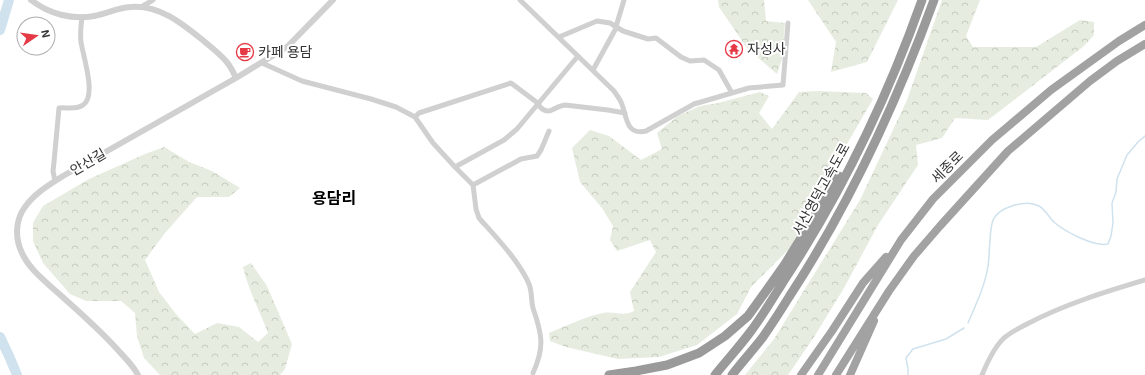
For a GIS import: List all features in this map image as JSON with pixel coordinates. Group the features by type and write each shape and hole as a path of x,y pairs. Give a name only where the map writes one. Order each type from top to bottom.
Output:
{"highway":[{"name":"서산영덕고속도로","path":"715,375 752,330 830,206 875,116 904,50 922,0"},
{"name":"서산영덕고속도로","path":"732,375 763,337 806,272 842,210 887,119 934,0"},
{"name":"세종로","path":"818,375 901,240 933,199 992,140 1051,90 1119,41 1145,26"},
{"path":"836,375 889,291 914,256 1008,151 1090,81 1117,61 1145,44"},
{"path":"609,375 667,365 700,353 725,336 748,316 785,264 875,116"},
{"path":"801,375 863,283 901,240"},
{"path":"850,375 889,291"},
{"path":"737,375 763,337"}],"street":[{"path":"31,0 37,5 61,15 82,17 94,16 129,7 152,9 166,14 186,27 215,50 230,65 236,78"},
{"path":"141,7 153,0"},
{"name":"안산길","path":"138,375 105,335 34,271 22,255 17,229 24,207 40,191 55,181 262,63 287,47 333,0"},
{"path":"520,0 614,91 620,100 629,128 634,131 642,132 694,104 749,88 783,85 788,23"},
{"path":"593,70 616,27 624,0"},
{"path":"55,181 53,171 59,108 77,108 84,105 88,100 89,81 81,42 82,17"},
{"path":"559,37 597,21 610,23 623,31 648,39 656,38 681,57 690,61 704,60 719,70 732,93"},
{"path":"455,167 504,140 517,129 578,56"},
{"path":"262,63 302,81 371,99 396,107 415,117 433,143 473,185 476,209 479,218 517,264 530,284 532,305 540,332 542,346 532,373"},
{"path":"415,117 420,113 512,83 539,104 542,109 547,111 550,111 560,105 565,105 608,110 625,114"},
{"path":"473,185 521,159 537,156 549,131"},
{"path":"982,375 993,353 1004,339 1013,331 1081,300 1145,280"}],"green space":[{"path":"718,0 764,0 766,21 785,23 782,59 777,74 747,48 719,7"},
{"path":"808,0 898,0 867,62 831,72 836,42"},
{"path":"942,0 980,0 966,36 973,47 1036,47 1080,20 1094,22 1094,35 1084,46 988,120 955,118 942,138 916,145 918,165 878,225 844,288 814,337 788,375 745,375 774,339 860,200 907,100"},
{"path":"817,91 866,93 873,99 821,189 790,248 751,287 737,314 697,345 659,357 618,359 566,347 550,341 549,333 582,319 603,313 626,314 634,311 630,292 656,252 650,240 617,251 610,240 613,226 602,208 580,182 572,148 590,130 609,136 641,160 662,149 657,133 678,116 700,106 760,92 769,96 759,113 772,129 799,92"},
{"path":"164,147 189,162 212,171 240,188 229,197 197,197 165,233 145,260 159,292 176,314 195,334 217,323 239,327 258,342 268,333 245,276 243,267 251,263 267,286 292,344 285,369 280,375 160,375 144,358 137,336 135,313 121,301 86,301 70,294 43,263 33,241 33,223 43,206 89,179"}],"waterway":[{"path":"0,30 9,0"},
{"path":"968,323 985,281 988,266 990,236 993,220 996,215 1013,206 1027,203 1034,204 1041,207 1055,223 1073,234 1088,241 1108,244 1113,223 1112,203 1116,192 1117,179 1127,155 1145,136"},
{"path":"908,375 906,358 913,349 946,339 964,328"},
{"path":"0,337 17,375"}],"place":[{"name":"자성사","path":"734,49"},
{"name":"카페 용담","path":"245,52"}],"district":[{"name":"용담리","path":"334,198"}]}
